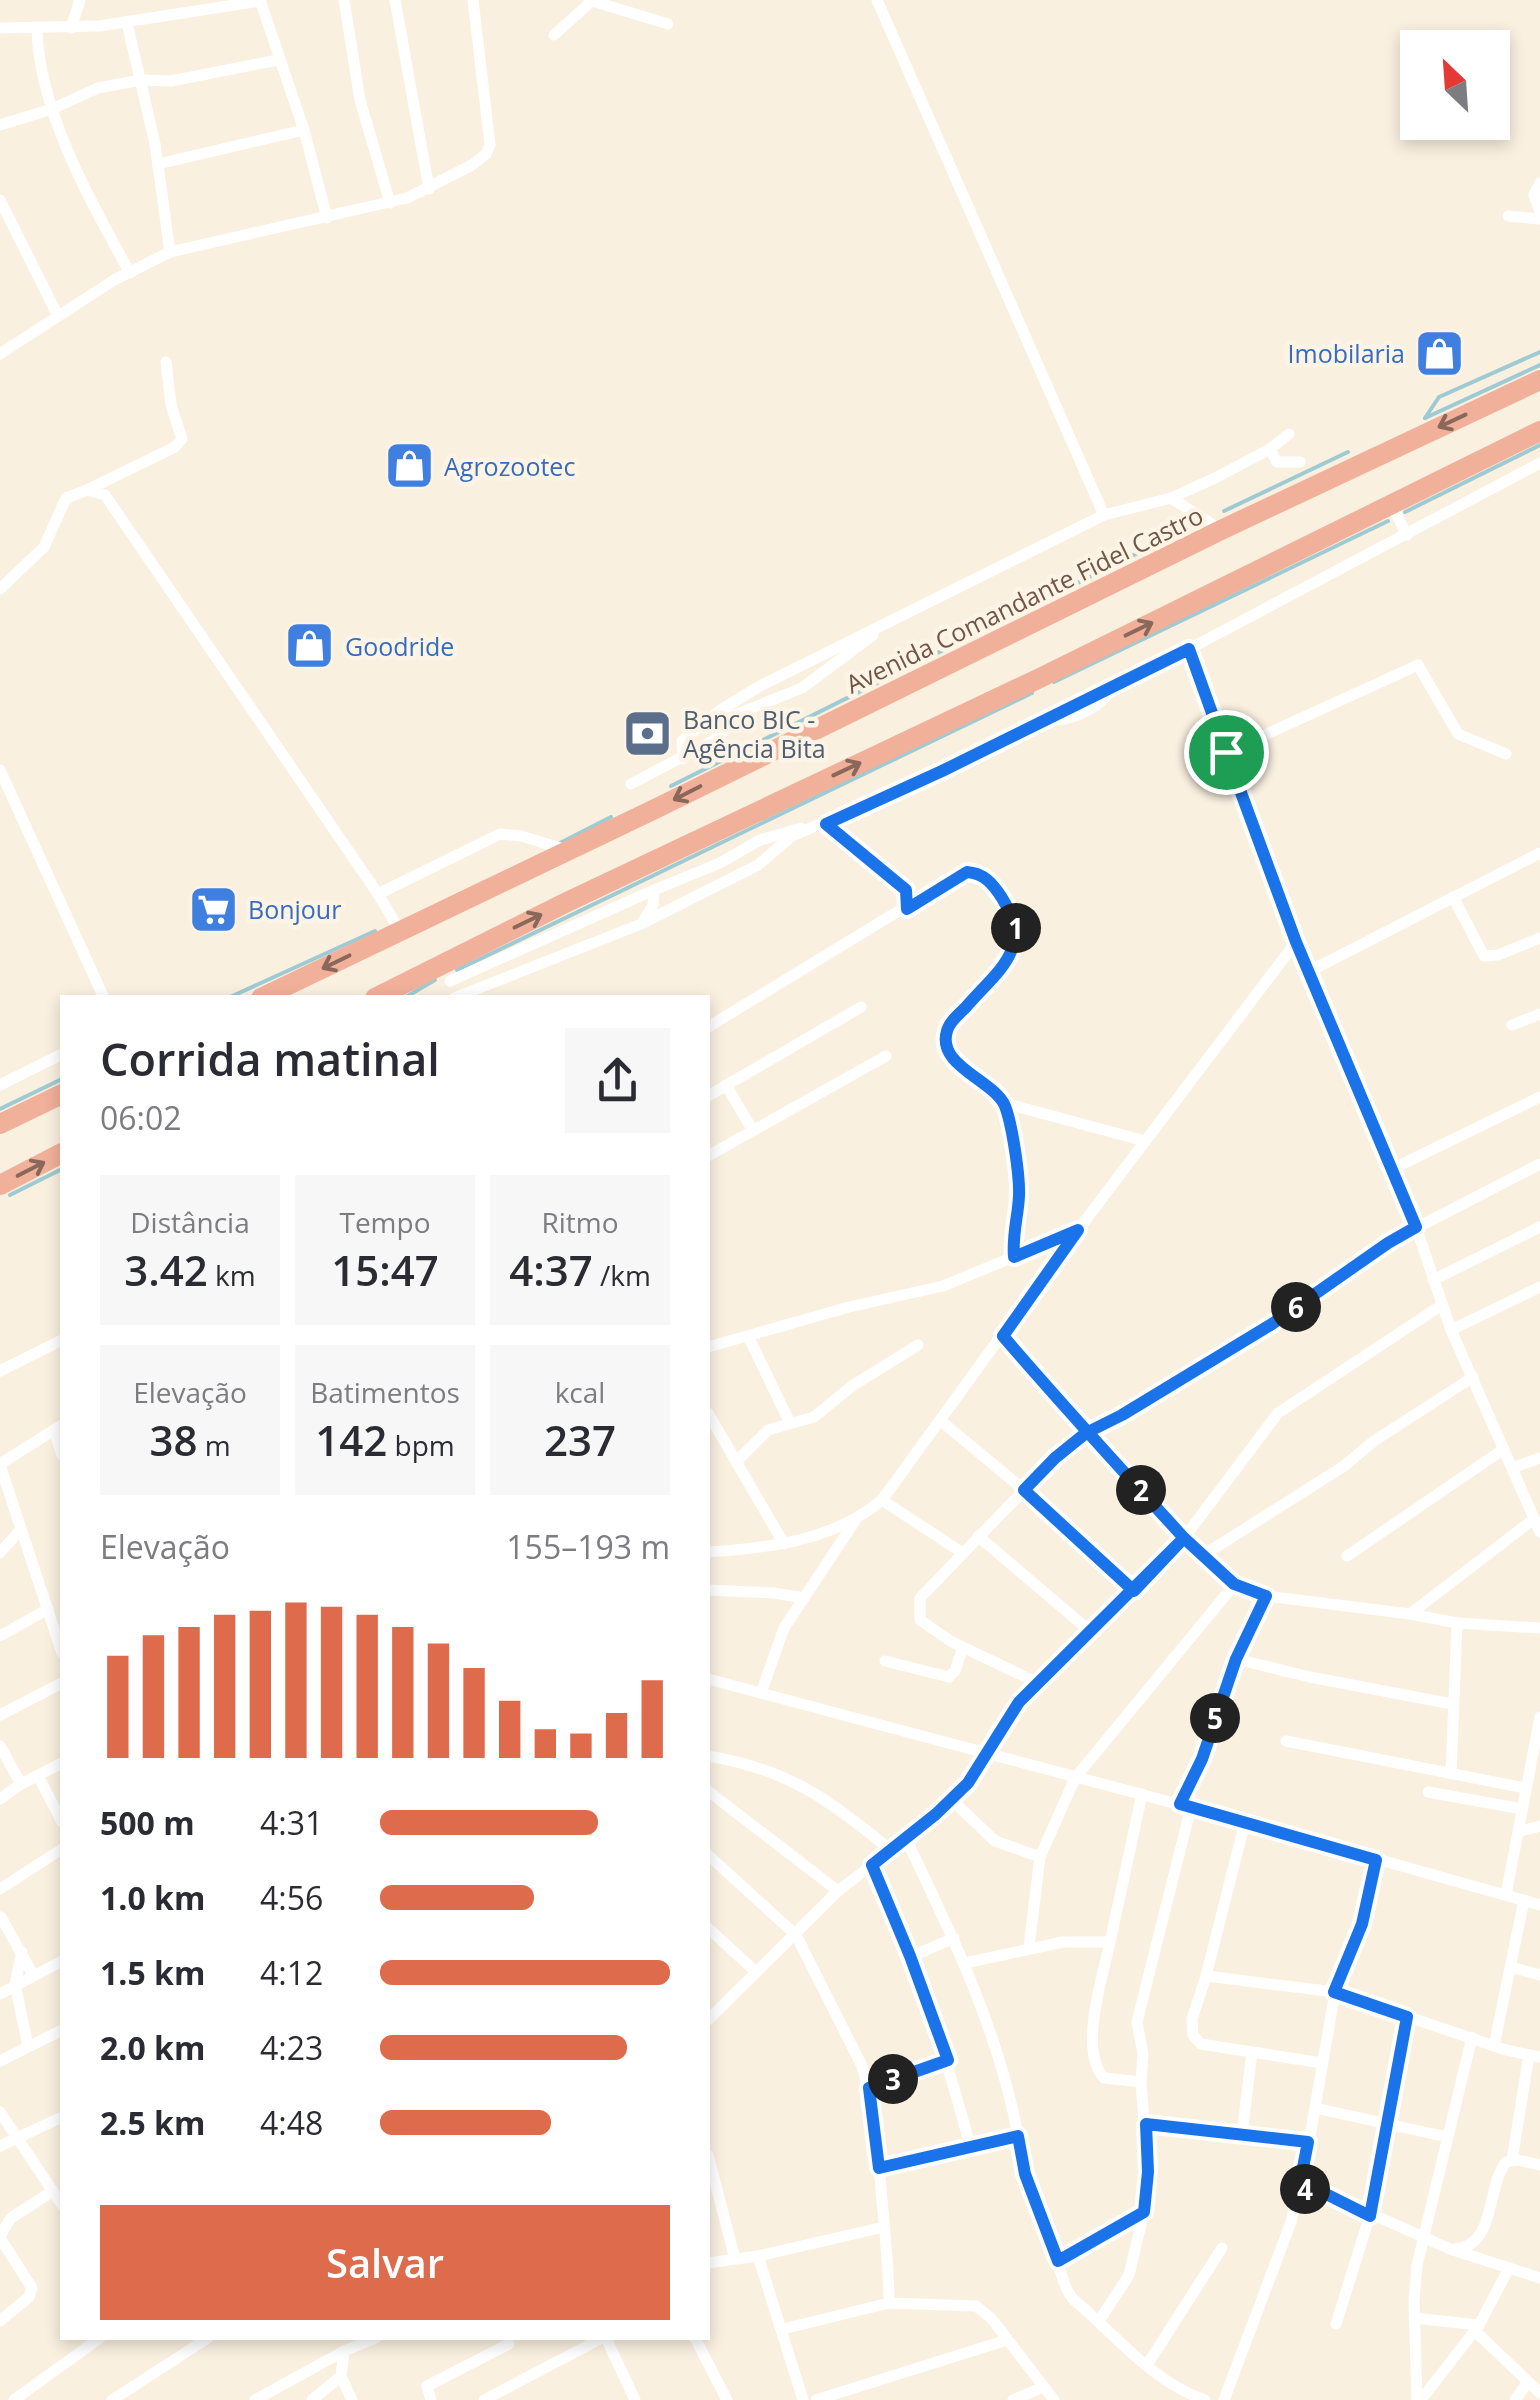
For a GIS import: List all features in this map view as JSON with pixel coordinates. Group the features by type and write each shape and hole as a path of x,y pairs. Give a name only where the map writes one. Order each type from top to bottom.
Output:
{"highway":[{"name":"Avenida Comandante Fidel Castro","path":"267,995 1221,530 1540,380"},
{"path":"383,995 445,973 1540,431"},
{"path":"0,1124 60,1095"},
{"path":"0,1185 60,1155"}],"street":[{"path":"72,28 80,0"},
{"path":"0,28 127,23 211,5 260,0 304,130 327,218"},
{"path":"344,0 360,100 390,203"},
{"path":"395,0 428,189"},
{"path":"0,354 170,252 390,203 428,189 472,164 490,149 473,0"},
{"path":"877,0 1104,515"},
{"path":"554,35 591,1 668,24"},
{"path":"127,23 158,164 170,252"},
{"path":"37,27 38,50 52,110 130,273"},
{"path":"0,125 52,110 98,88 141,80 171,81 278,60"},
{"path":"158,164 304,130"},
{"path":"1508,216 1540,215 1534,195 1540,183"},
{"path":"0,200 58,316"},
{"path":"0,589 44,547 66,498 182,440 169,394 166,362"},
{"path":"683,759 682,741 760,686 1104,515 1171,498 1270,449 1289,434"},
{"path":"1270,449 1278,462 1300,462"},
{"path":"461,995 642,924 758,865 792,836 942,771 1189,649 1540,463"},
{"path":"87,490 105,495 400,931"},
{"path":"1171,498 1221,530"},
{"path":"1391,504 1407,535"},
{"path":"693,731 802,688 886,624"},
{"path":"1189,649 1296,942 1416,1227 1451,1330 1540,1532"},
{"path":"1226,752 1418,666 1458,734 1506,754"},
{"path":"630,784 714,740 743,714"},
{"path":"0,770 103,995"},
{"path":"455,995 445,973 708,869 781,832 826,824 906,890 907,909"},
{"path":"378,894 500,834 568,850"},
{"path":"1308,972 1540,852"},
{"path":"708,869 758,865"},
{"path":"710,1026 967,872 979,874 993,885 1011,913 1016,928 1014,948 950,1024 946,1036 954,1058 1004,1103 1145,1141"},
{"path":"642,924 652,905 654,890"},
{"path":"1453,897 1484,956 1498,955 1540,938"},
{"path":"761,1693 784,1628 856,1521 882,1500 1078,1230 1296,942"},
{"path":"710,1095 861,1007"},
{"path":"1512,1025 1540,1014"},
{"path":"0,1085 60,1055"},
{"path":"710,1155 886,1056"},
{"path":"726,1085 752,1129"},
{"path":"1390,1170 1540,1097"},
{"path":"1004,1103 1019,1172 1019,1199 1012,1234 1014,1257"},
{"path":"1038,1683 925,1626 918,1611 920,1598 961,1552 1055,1458 1086,1433 1272,1324 1388,1243 1540,1164"},
{"path":"1434,1280 1540,1227"},
{"path":"710,1346 868,1302 932,1289 1078,1230"},
{"path":"1451,1330 1540,1287"},
{"path":"710,2018 838,1892 952,1800 975,1774 1006,1720 1184,1538 1278,1413 1442,1305"},
{"path":"748,1336 790,1424"},
{"path":"1003,1336 1086,1433 1184,1538 1234,1584 1266,1596 1457,1623 1540,1628"},
{"path":"0,1371 60,1341"},
{"path":"737,1461 762,1434 824,1410 852,1386 918,1346"},
{"path":"1202,1556 1344,1466 1374,1441 1473,1377"},
{"path":"710,1415 784,1544"},
{"path":"941,1422 1024,1490 1134,1591"},
{"path":"58,1428 0,1464 60,1647"},
{"path":"1347,1556 1504,1449"},
{"path":"1512,1468 1540,1458"},
{"path":"882,1500 961,1552"},
{"path":"1410,1614 1534,1519"},
{"path":"710,1552 784,1544 856,1521"},
{"path":"0,1553 22,1529"},
{"path":"978,1536 1092,1633"},
{"path":"1030,1947 1040,1857 1075,1778 1234,1584"},
{"path":"710,1590 774,1592 804,1598"},
{"path":"1100,2322 1129,2276 1144,2212 1148,2172 1138,2022 1186,1806 1236,1659 1266,1596"},
{"path":"0,1636 48,1609"},
{"path":"1450,1774 1457,1623"},
{"path":"885,1661 949,1677 963,1647"},
{"path":"1236,1659 1452,1704"},
{"path":"710,1680 1540,1905"},
{"path":"0,1715 60,1684"},
{"path":"1506,1895 1540,1717"},
{"path":"1286,1741 1525,1788"},
{"path":"0,1746 21,1784"},
{"path":"710,1758 757,1766 795,1780 891,1850"},
{"path":"0,1799 60,1765"},
{"path":"38,1776 60,1818"},
{"path":"1494,1804 1498,1783"},
{"path":"710,1792 838,1892"},
{"path":"1428,1792 1522,1809"},
{"path":"1142,1794 1092,2026 1096,2068 1108,2080 1142,2082"},
{"path":"952,1800 995,1840 1040,1857"},
{"path":"1245,1822 1192,2019 1196,2039 1202,2044 1322,2063"},
{"path":"1518,1832 1540,1826"},
{"path":"906,1840 965,1963 1010,2098 1025,2174 1067,2290 1147,2366 1182,2391 1205,2400"},
{"path":"0,1889 60,1850"},
{"path":"710,1857 796,1935 851,2040 869,2088 889,2304"},
{"path":"1224,2400 1299,2188 1334,1992 1362,1924 1376,1860"},
{"path":"872,1865 948,2060 970,2146"},
{"path":"1494,2046 1524,1900"},
{"path":"0,1916 33,1975"},
{"path":"710,1930 756,1972"},
{"path":"910,1956 954,1938"},
{"path":"965,1963 1063,1942 1110,1942"},
{"path":"22,1952 16,1984 28,2046"},
{"path":"0,1994 60,1962"},
{"path":"1510,1968 1540,1975"},
{"path":"1206,1976 1334,1992 1534,2056 1512,2160 1498,2173 1484,2232 1488,2260"},
{"path":"1336,2324 1370,2216 1407,2017"},
{"path":"0,2062 60,2031"},
{"path":"1419,2400 1414,2318 1422,2237 1472,2037"},
{"path":"1242,2134 1252,2052"},
{"path":"869,2088 948,2060"},
{"path":"1315,2108 1447,2138"},
{"path":"0,2112 60,2202"},
{"path":"0,2146 60,2117"},
{"path":"1146,2124 1308,2142"},
{"path":"879,2168 1018,2136"},
{"path":"1512,2160 1540,2164"},
{"path":"710,2162 735,2259"},
{"path":"1299,2188 1324,2193 1450,2249 1540,2278"},
{"path":"0,2321 29,2297 32,2288 0,2237 11,2218 54,2191"},
{"path":"1058,2261 1144,2212"},
{"path":"710,2263 758,2256 884,2227"},
{"path":"1450,2249 1469,2246 1484,2232"},
{"path":"1147,2366 1222,2248"},
{"path":"758,2256 803,2400"},
{"path":"1419,2400 1477,2327 1508,2270"},
{"path":"783,2329 889,2304 976,2306 991,2318 1054,2400"},
{"path":"1414,2318 1477,2327 1540,2393"},
{"path":"14,2400 97,2340"},
{"path":"112,2400 205,2340"},
{"path":"255,2400 371,2340"},
{"path":"484,2400 600,2340"},
{"path":"605,2340 635,2400"},
{"path":"695,2340 726,2400"},
{"path":"816,2400 1007,2340"},
{"path":"431,2400 428,2386 509,2344"},
{"path":"344,2351 341,2376 352,2400"},
{"path":"312,2400 341,2376"},
{"path":"1514,2400 1527,2383"},
{"path":"1014,2400 1044,2386"}],"waterway":[{"path":"1425,418 1439,397 1540,352"},
{"path":"1425,418 1540,365"},
{"path":"1405,512 1540,445"},
{"path":"1224,511 1348,452"},
{"path":"1054,682 1388,521"},
{"path":"671,786 1172,536"},
{"path":"457,970 1032,693"},
{"path":"558,844 611,817"},
{"path":"235,995 375,931"},
{"path":"409,995 435,980"},
{"path":"0,1109 60,1080"},
{"path":"10,1195 60,1170"}],"place":[{"name":"Imobilaria","path":"1440,353"},
{"name":"Agrozootec","path":"409,466"},
{"name":"Goodride","path":"310,646"},
{"name":"Banco BIC - Agência Bita","path":"648,733"},
{"name":"Bonjour","path":"213,909"}],"route":[{"path":"1226,752 1189,649 826,824 906,890 907,909 961,873 975,872 993,885 1011,913 1016,928 1014,948 950,1024 946,1042 954,1058 1004,1103 1019,1172 1019,1199 1012,1234 1014,1257 1078,1230 1003,1336 1086,1433 1184,1538 1134,1591 1092,1633 1019,1702 968,1783 906,1840 872,1865 948,2060 869,2088 879,2168 1018,2136 1025,2174 1058,2261 1144,2212 1148,2172 1146,2124 1308,2142 1299,2188 1324,2193 1370,2216 1407,2017 1334,1992 1362,1924 1376,1860 1180,1804 1202,1759 1236,1659 1266,1596 1234,1584 1184,1538 1134,1591 1024,1490 1065,1448 1086,1433 1272,1324 1416,1227 1296,942 1226,752"}]}
